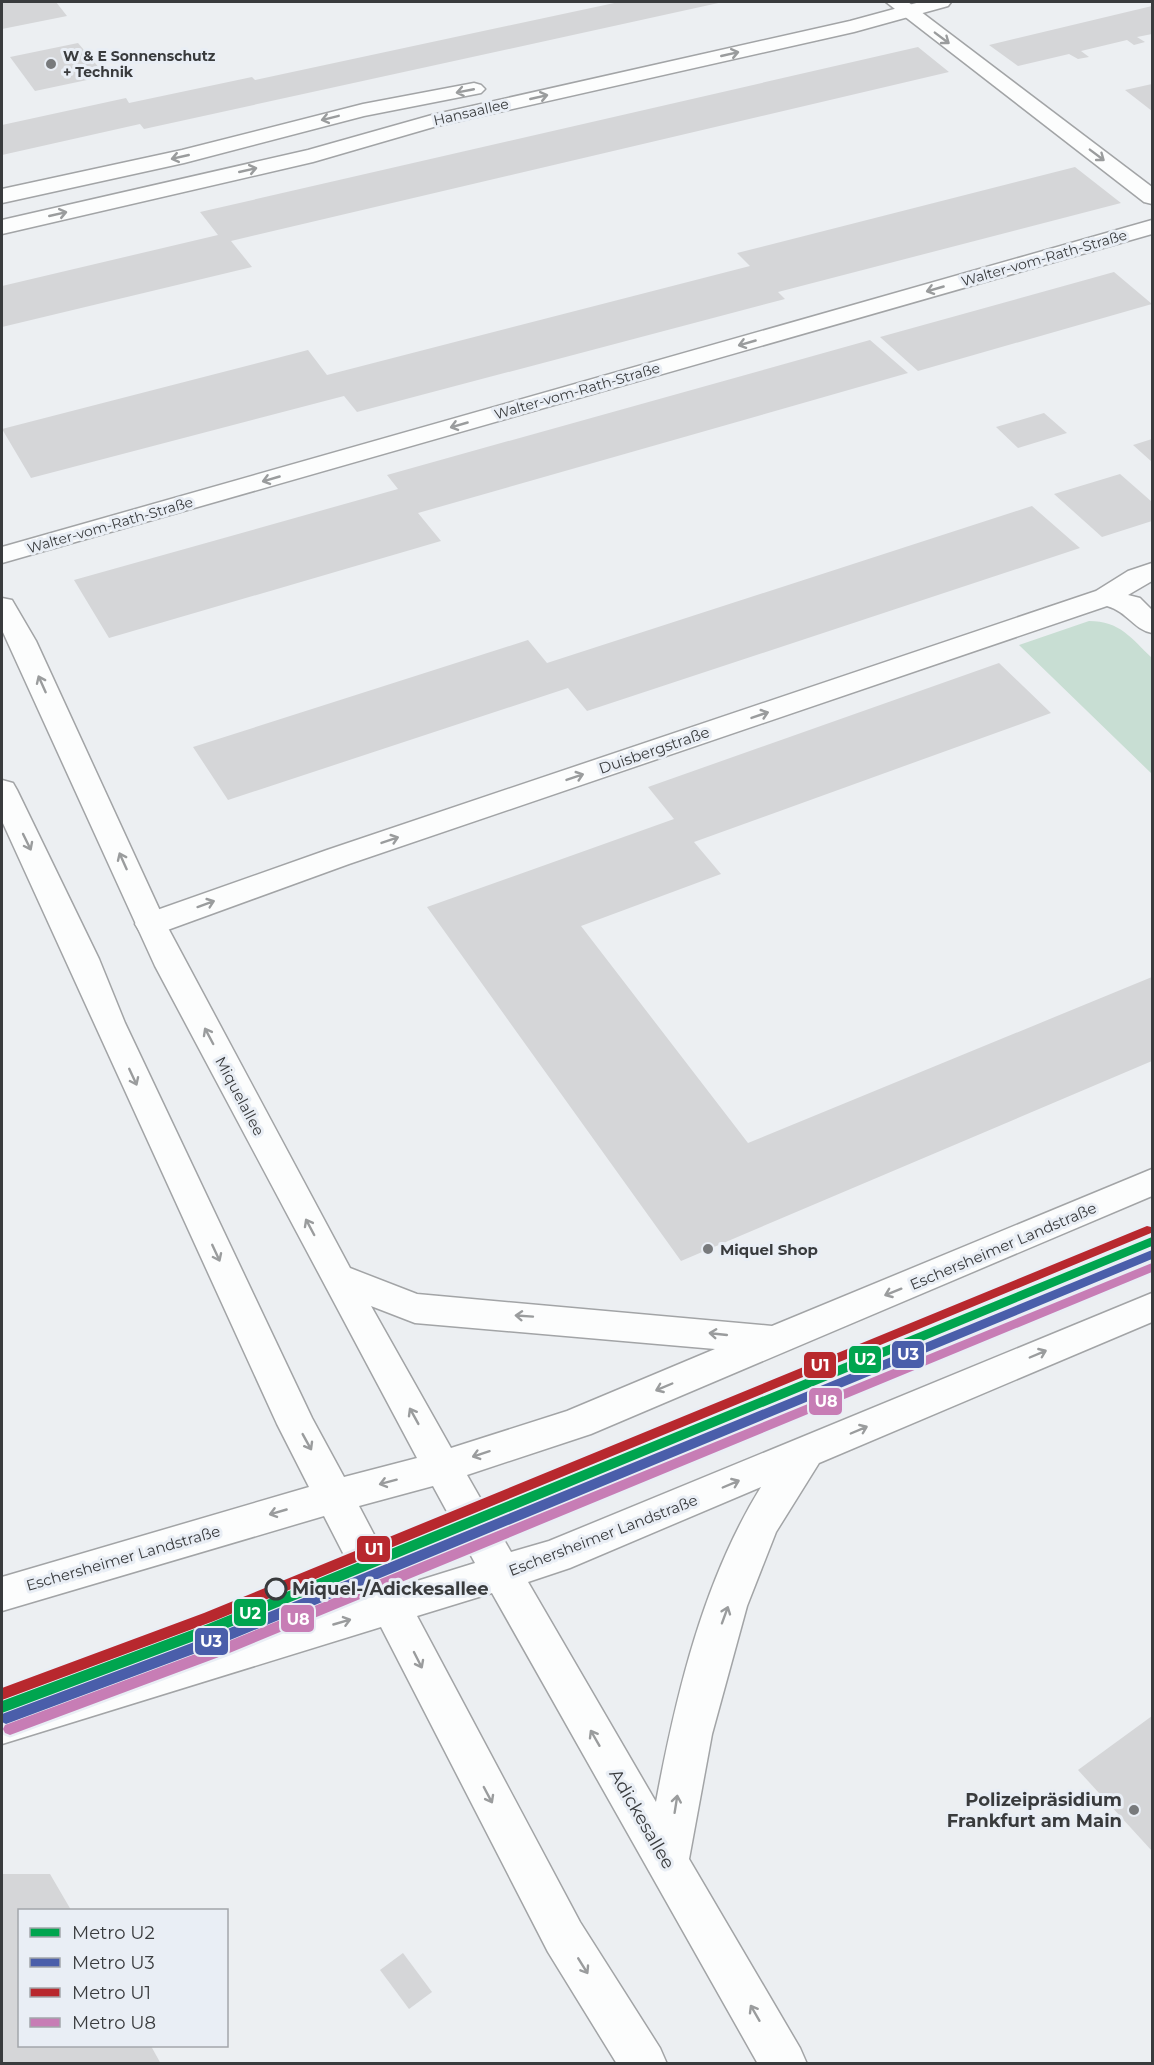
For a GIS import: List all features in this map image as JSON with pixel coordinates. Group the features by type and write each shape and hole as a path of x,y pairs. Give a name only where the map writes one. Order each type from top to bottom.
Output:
{"main road":[{"name":"Hansaallee","path":"515,82 899,5 941,2"},
{"name":"Hansaallee","path":"2,227 313,155 432,121 899,5"},
{"path":"899,5 1152,197"},
{"name":"Hansaallee","path":"2,196 184,156 363,110 491,86"},
{"name":"Walter-vom-Rath-Straße","path":"2,555 1152,227"},
{"name":"Duisbergstraße","path":"151,924 338,857 1106,597 1152,571"},
{"path":"1106,597 1130,604 1152,625"},
{"name":"Miquelallee","path":"2,606 22,641 151,924 338,1278 501,1575"},
{"path":"2,790 83,959 118,1044 296,1424 564,1937 644,2064"},
{"name":"Eschersheimer Landstraße","path":"2,1594 334,1496 442,1467 578,1423 1152,1182"},
{"path":"338,1278 415,1308 538,1317 776,1341"},
{"name":"Eschersheimer Landstraße","path":"2,1725 501,1575 636,1525 1152,1307"},
{"path":"667,1862 680,1780 722,1620 760,1526 805,1452"},
{"name":"Adickesallee","path":"501,1575 784,2064"}],"green space":[{"path":"1089,621 1117,627 1152,658 1152,774 1019,645"},
{"path":"1152,1242 1152,1259 657,1473 647,1459 815,1393"}],"building":[{"path":"56,2 67,16 2,29 2,3"},
{"path":"619,2 723,2 144,129 140,124 2,155 2,125 126,98 129,103 252,77 255,80"},
{"path":"1152,6 1152,34 1137,37 1145,42 1134,45 1127,40 1081,51 1089,57 1078,59 1069,54 1018,66 989,45"},
{"path":"78,43 106,76 35,91 10,57"},
{"path":"918,47 949,72 231,241 252,267 2,327 2,286 218,235 200,212"},
{"path":"1152,84 1152,111 1125,90"},
{"path":"1075,167 1121,203 778,292 785,299 357,412 344,396 31,478 2,429 308,350 327,375 750,266 737,253"},
{"path":"1114,272 1152,304 918,371 880,337"},
{"path":"870,340 908,373 418,513 441,541 109,638 74,580 398,489 387,475"},
{"path":"1044,413 1067,433 1018,448 996,427"},
{"path":"1152,439 1152,462 1133,445"},
{"path":"1120,474 1152,502 1152,521 1102,537 1054,494"},
{"path":"1032,506 1080,548 587,711 568,688 228,800 193,747 528,640 547,663"},
{"path":"999,663 1051,713 694,842 721,874 581,926 748,1143 1152,977 1152,1061 681,1261 427,907 674,819 648,787"},
{"name":"Polizeipräsidium Frankfurt am Main","path":"1152,1716 1152,1851 1078,1770"},
{"path":"2,1874 50,1874 70,1909 18,1909 18,2047 152,2047 161,2064 2,2064"},
{"path":"403,1953 432,1992 409,2009 380,1970"}],"metro line":[{"name":"U1","path":"2,1694 209,1617 1147,1230"},
{"name":"U2","path":"2,1707 213,1628 1152,1241"},
{"name":"U3","path":"6,1718 218,1639 1152,1254"},
{"name":"U8","path":"10,1729 222,1650 1152,1267"}],"place":[{"name":"W & E Sonnenschutz + Technik","path":"51,64"},
{"name":"Miquel Shop","path":"708,1249"},
{"name":"Miquel-/Adickesallee","path":"276,1589"},
{"name":"Polizeipräsidium Frankfurt am Main","path":"1134,1810"}]}
